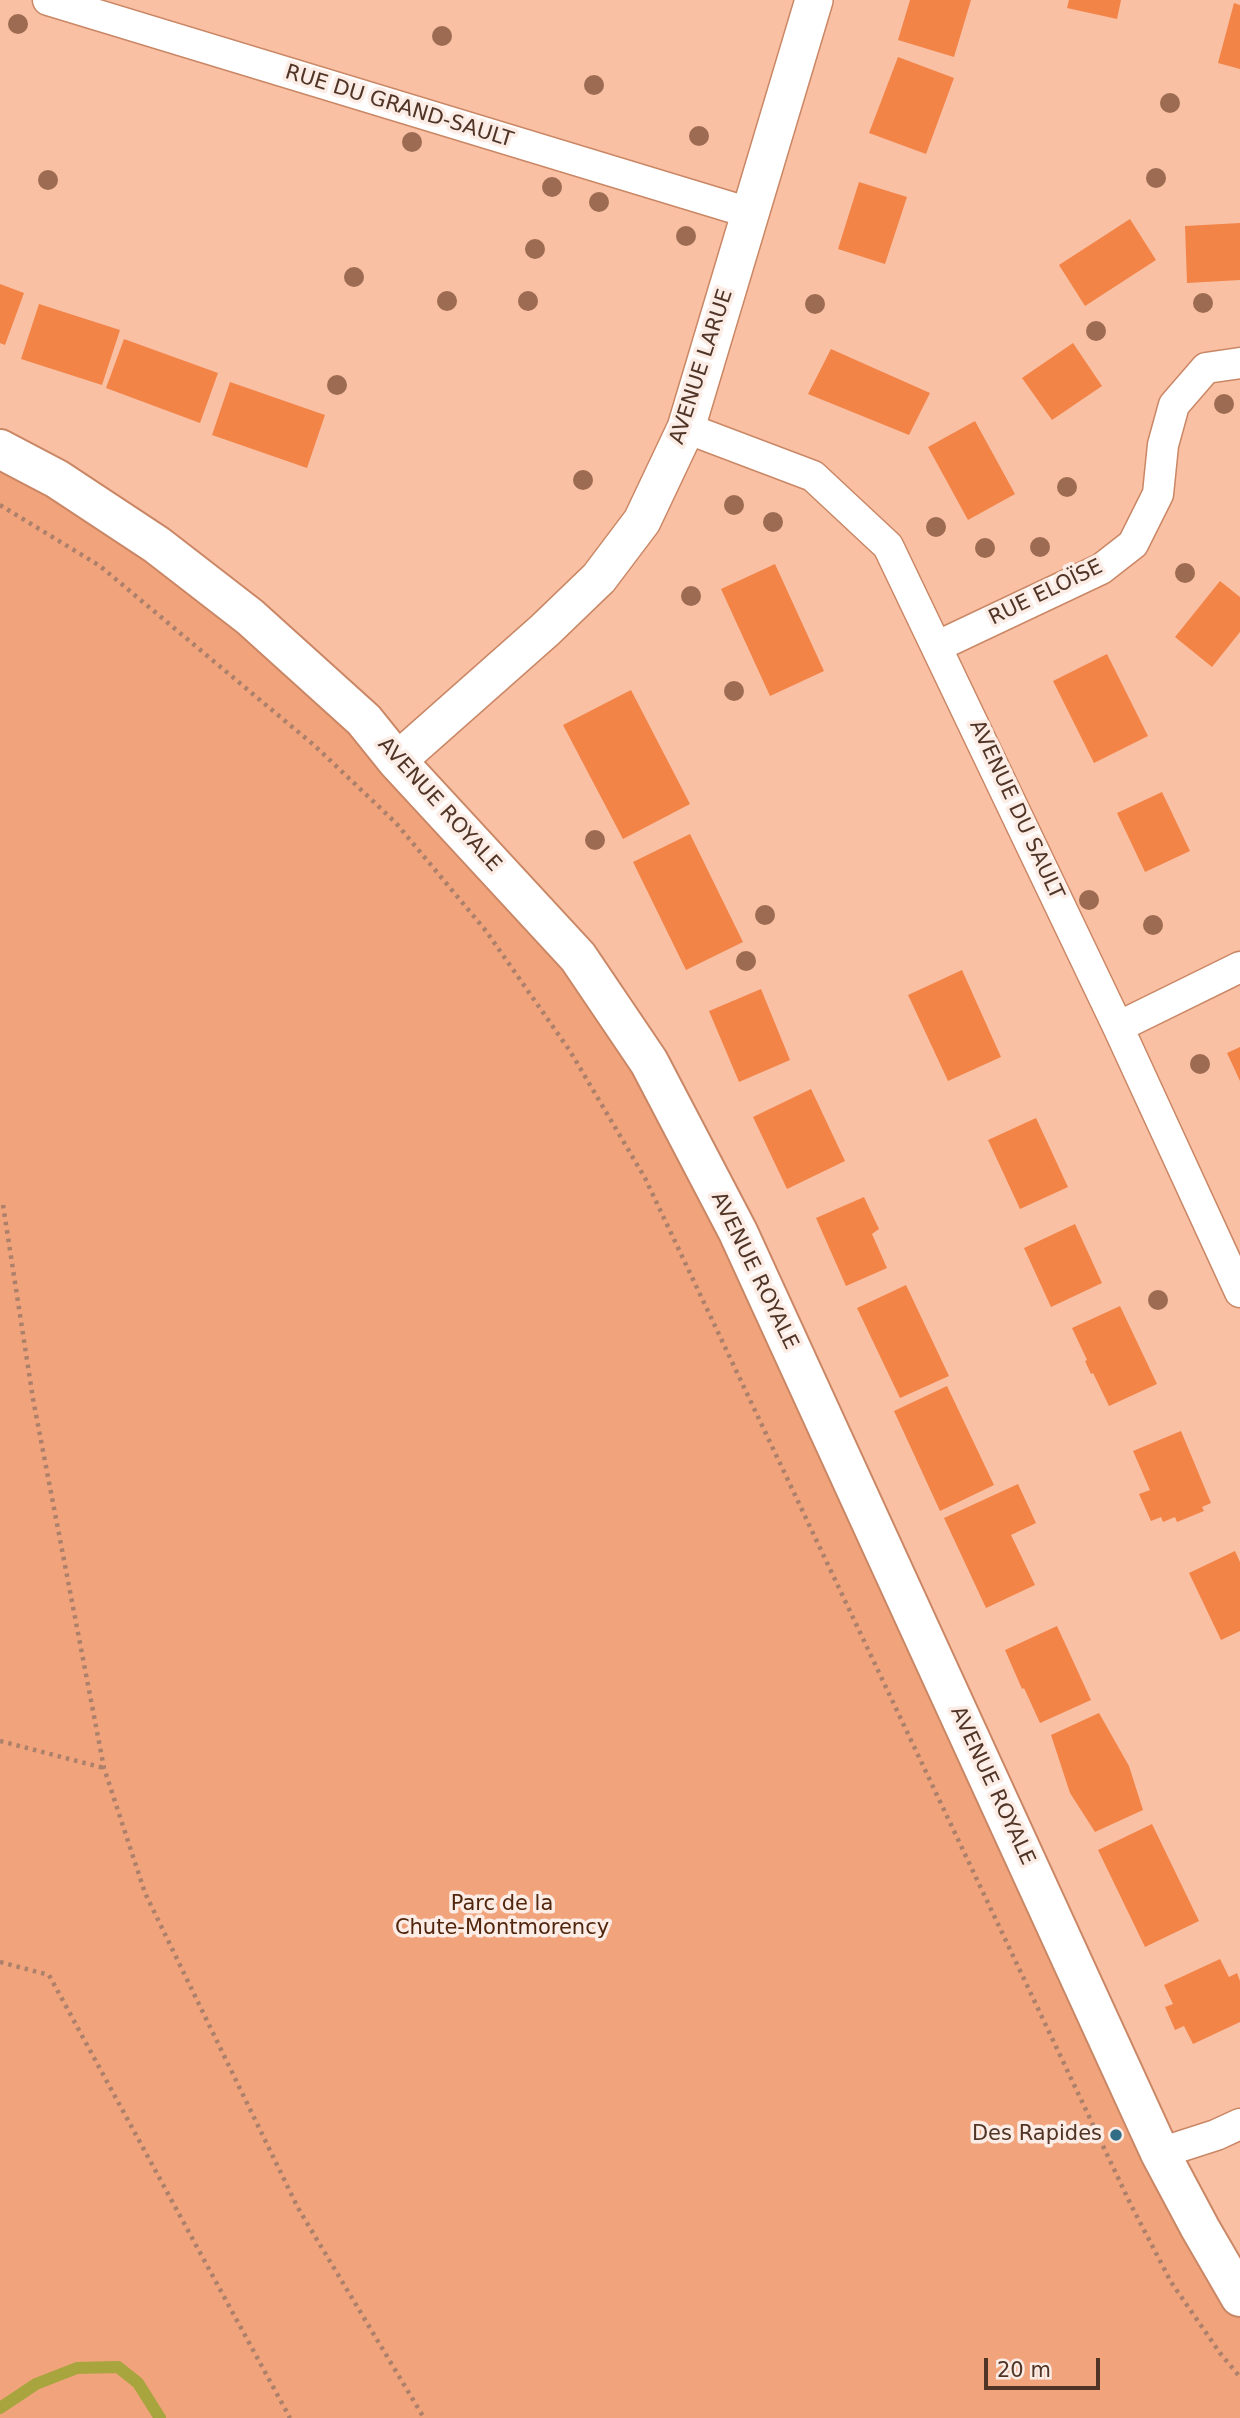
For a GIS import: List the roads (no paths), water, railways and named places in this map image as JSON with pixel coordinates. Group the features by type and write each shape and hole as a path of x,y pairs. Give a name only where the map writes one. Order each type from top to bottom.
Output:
{"main road":[{"name":"AVENUE ROYALE","path":"0,449 57,479 157,545 250,617 364,720 397,761 578,957 649,1062 738,1232 1160,2153 1240,2297"}],"street":[{"name":"RUE DU GRAND-SAULT","path":"48,0 750,213"},
{"name":"AVENUE LARUE","path":"397,761 545,630 599,578 642,520 686,428 814,0"},
{"name":"RUE ELOÏSE","path":"938,646 1101,569 1133,544 1158,494 1163,445 1174,405 1206,368 1240,363"},
{"name":"AVENUE DU SAULT","path":"686,428 813,476 888,546 1118,1027 1240,1292"},
{"path":"1118,1027 1240,967"},
{"path":"1160,2153 1216,2135 1240,2124"}],"waterway":[{"path":"0,2408 36,2384 77,2368 118,2367 138,2383 160,2418"}],"place":[{"name":"Des Rapides","path":"1116,2135"}],"park label":[{"name":"Parc de la Chute-Montmorency","path":"502,1917"}]}
